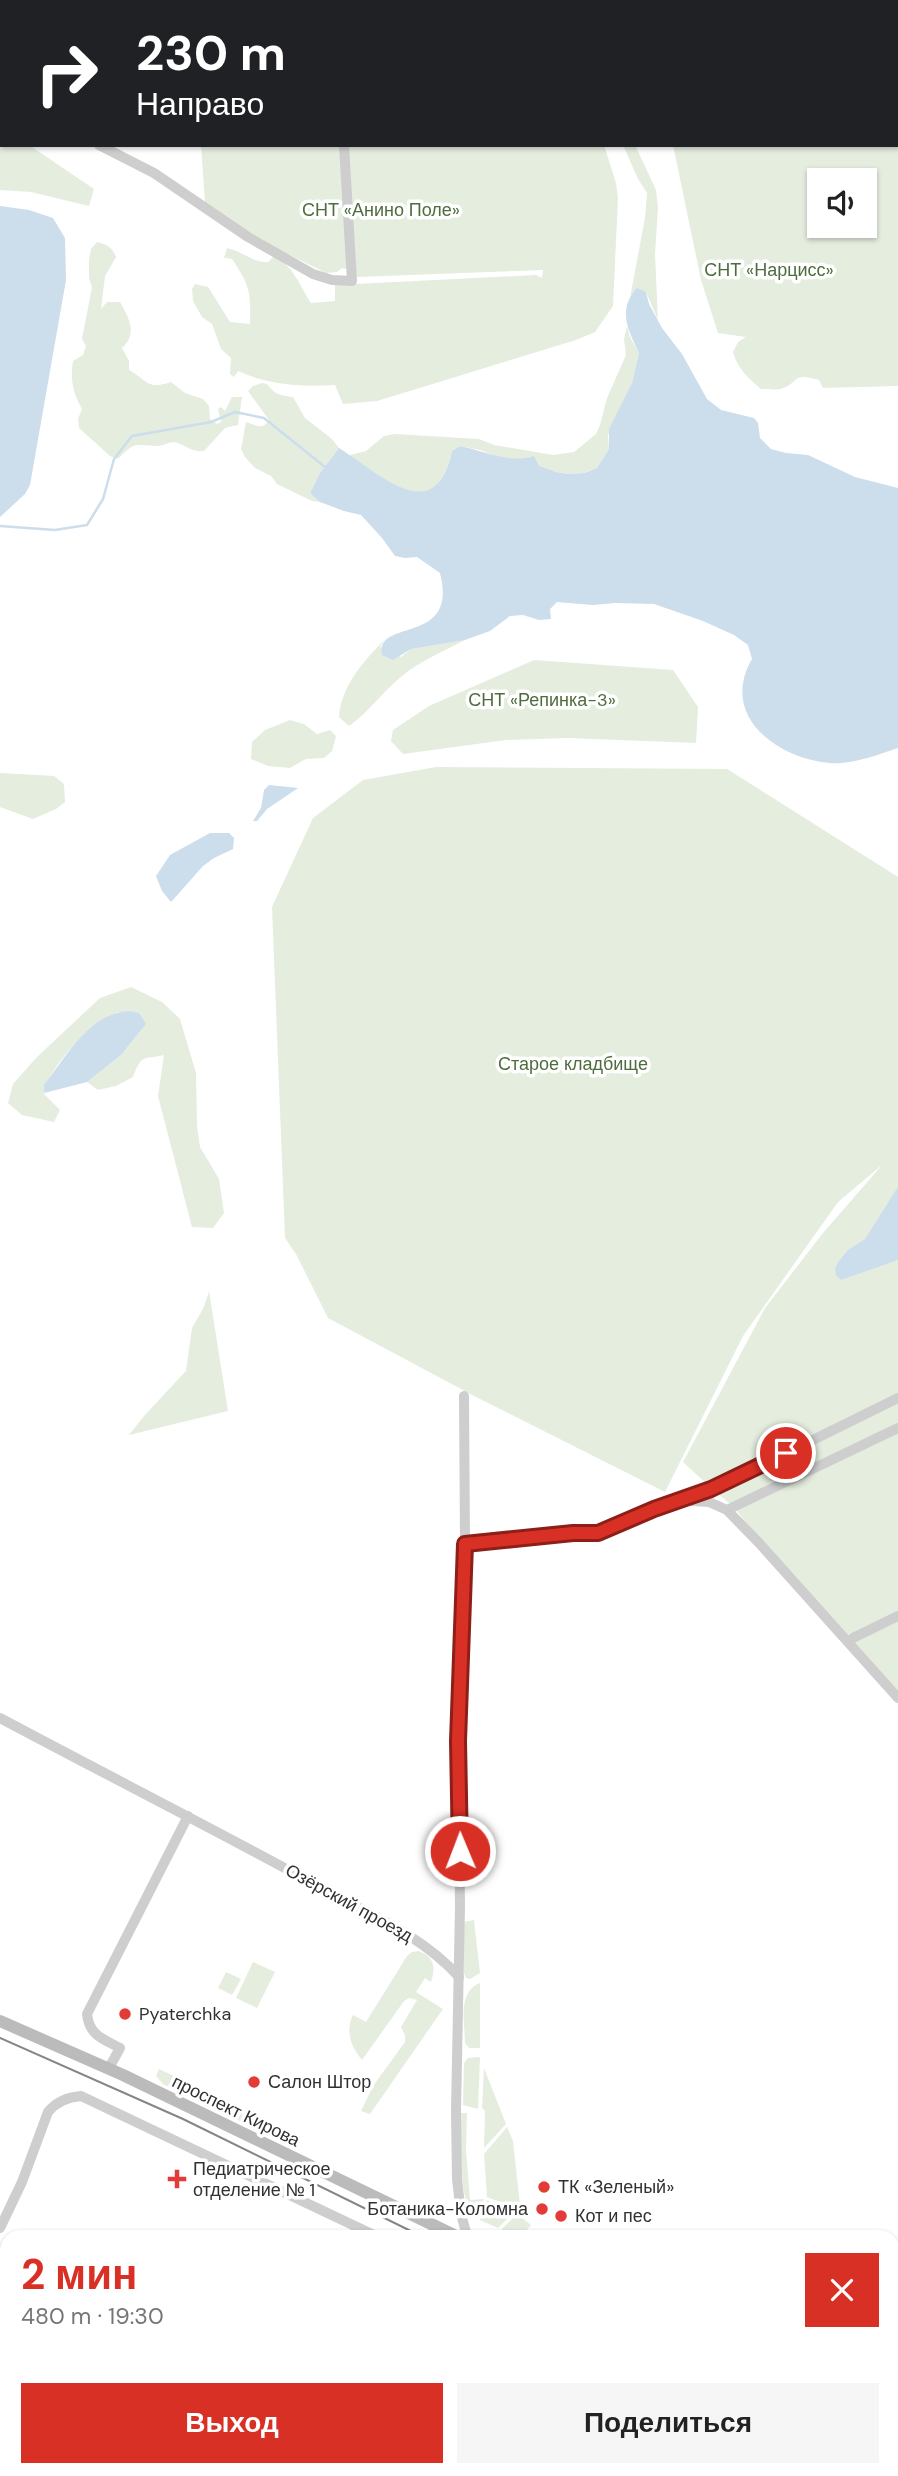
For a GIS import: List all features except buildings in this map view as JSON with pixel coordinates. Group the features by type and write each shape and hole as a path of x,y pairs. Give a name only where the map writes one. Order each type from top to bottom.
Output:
{"main road":[{"name":"проспект Кирова","path":"0,2021 109,2068 444,2230"}],"street":[{"path":"103,147 154,173 248,237 313,274 332,280 352,281 344,147"},
{"path":"464,1396 465,1544 458,1741 459,1976 456,2111 457,2179 465,2230"},
{"path":"465,1544 598,1533 746,1473 898,1398"},
{"path":"727,1510 898,1429"},
{"path":"677,1500 709,1502 727,1510 898,1698"},
{"path":"853,1638 898,1616"},
{"name":"Озёрский проезд","path":"0,1718 405,1934 446,1961 459,1976"},
{"path":"109,2068 120,2048 92,2031 88,2025 87,2014 188,1816"},
{"path":"0,2228 26,2172 48,2112 54,2105 69,2097 81,2096 363,2230"}],"green space":[{"path":"0,147 32,147 94,189 89,206 31,192 0,190"},
{"name":"СНТ «Анино Поле»","path":"201,147 605,147 618,198 613,306 595,332 576,340 377,401 343,404 335,385 286,384 238,371 234,377 230,374 231,358 221,349 212,324 202,317 193,301 192,289 195,284 208,287 230,322 250,324 248,290 232,259 224,258 227,248 263,262 268,262 273,257 279,260 290,269 311,303 335,301 335,285 536,275 542,278 543,270 357,277 355,271 342,268 337,272 326,273 254,237 205,203"},
{"path":"624,147 636,147 656,190 658,320 646,292 632,294 630,298 647,193"},
{"name":"СНТ «Нарцисс»","path":"673,147 898,147 898,386 823,388 819,380 803,377 780,389 761,389 741,368 733,352 738,342 746,337 718,333 701,280"},
{"path":"97,242 109,247 116,257 105,276 101,309 107,302 120,302 126,314 131,332 122,348 129,361 129,370 152,385 171,382 185,393 203,399 209,406 210,419 217,424 221,422 218,409 221,407 225,411 232,397 242,397 238,425 225,428 204,451 193,450 175,442 157,446 136,445 118,459 110,456 79,428 78,419 82,409 73,386 72,368 73,361 83,355 86,346 82,339 92,287 89,261 91,249"},
{"path":"627,326 639,353 632,383 608,435 609,449 597,468 585,473 568,474 544,470 523,460 503,459 460,446 452,451 447,468 437,485 427,491 418,492 386,481 350,455 366,451 384,436 395,434 479,439 494,445 553,455 574,452 596,434 600,425 607,398 626,355 624,339"},
{"path":"262,383 278,394 293,397 305,418 332,439 339,448 320,473 310,493 320,502 312,501 277,484 271,476 255,468 241,449 246,422 261,426 269,420 248,391"},
{"path":"385,639 380,647 401,657 411,649 465,640 409,671 349,726 339,717 344,695 362,665"},
{"name":"СНТ «Репинка-3»","path":"534,660 673,670 698,707 696,743 568,738 506,740 403,754 391,741 393,730 429,706"},
{"path":"290,720 304,724 317,734 330,730 336,736 332,751 324,758 306,759 290,768 268,766 251,759 252,742 265,730"},
{"name":"Старое кладбище","path":"436,767 727,769 898,877 898,1694 734,1507 683,1462 765,1308 823,1233 882,1165 838,1202 743,1336 665,1492 476,1397 328,1318 296,1254 285,1238 272,907 313,818 363,780"},
{"path":"0,773 54,776 64,784 65,802 33,819 0,807"},
{"path":"131,987 162,1002 180,1019 196,1073 200,1147 219,1179 224,1213 213,1228 192,1227 158,1096 164,1055 144,1059 133,1077 116,1086 98,1090 87,1082 121,1055 146,1024 118,1012 93,1026 79,1039 63,1057 46,1086 44,1094 60,1110 54,1122 22,1115 8,1103 13,1084 37,1057 100,998"},
{"path":"209,1291 228,1411 129,1435 186,1371 192,1328 204,1307"},
{"path":"474,1920 480,1973 470,1979 466,1978 464,1973 464,1922"},
{"path":"419,1951 431,1959 433,1972 431,1982 425,1978 416,1992 443,2009 370,2114 361,2111 373,2086 405,2042 401,2027 417,2000 409,1998 404,2001 362,2060 350,2039 349,2027 353,2015 366,2022 407,1956"},
{"path":"253,1962 275,1972 257,2008 236,1998"},
{"path":"226,1972 241,1979 232,1995 218,1988"},
{"path":"480,1983 480,2048 469,2048 465,2043 465,2001 473,1987"},
{"path":"480,2057 478,2109 463,2105 464,2063 468,2058"},
{"path":"484,2068 506,2124 484,2148 485,2111 482,2108"},
{"path":"159,2069 267,2120 268,2123 259,2130 163,2084 156,2076"},
{"path":"461,2113 467,2113 466,2150 470,2200 484,2199 476,2219 470,2211 463,2185"},
{"path":"507,2127 513,2141 520,2205 518,2209 487,2197 484,2154"},
{"path":"487,2200 515,2211 498,2228 480,2220"},
{"path":"517,2214 531,2225 527,2230 501,2230"}],"water":[{"path":"0,206 29,210 53,218 65,238 66,280 30,485 25,494 0,517"},
{"path":"637,288 646,292 649,304 662,328 682,354 707,399 721,410 754,418 758,423 760,438 771,449 808,455 855,477 898,488 898,748 855,761 829,763 790,753 773,743 748,716 743,699 744,680 752,659 748,645 734,635 703,621 654,604 593,605 557,602 550,609 551,619 510,616 490,631 465,640 411,649 393,660 382,655 383,644 391,637 416,628 438,612 443,596 440,573 417,557 395,556 361,515 320,502 310,493 320,473 339,448 387,481 419,492 433,488 444,475 452,451 460,446 506,458 534,456 539,466 568,474 585,473 597,468 609,449 609,429 632,383 639,353 626,320 627,304"},
{"path":"269,785 298,788 267,809 257,821 253,821 261,808 264,790"},
{"path":"210,833 229,833 234,838 233,849 203,866 171,902 162,891 156,876 170,855"},
{"path":"129,1011 139,1013 146,1024 121,1055 87,1082 44,1093 44,1085 90,1028 115,1014"},
{"path":"898,1187 898,1260 841,1280 836,1275 835,1268 839,1261 848,1250 865,1239"}],"waterway":[{"path":"0,526 55,530 87,525 103,499 114,459 132,436 211,422 235,412 264,418 325,467"}],"tram line":[{"path":"0,2038 183,2119 409,2230"}],"place":[{"name":"Pyaterchka","path":"125,2014"},
{"name":"Салон Штор","path":"254,2082"},
{"name":"Педиатрическое отделение № 1","path":"177,2179"},
{"name":"ТК «Зеленый»","path":"544,2187"},
{"name":"Ботаника-Коломна","path":"542,2209"},
{"name":"Кот и пес","path":"561,2216"}],"route":[{"path":"460,1851 458,1741 465,1544 598,1533 711,1489 786,1453"}]}
